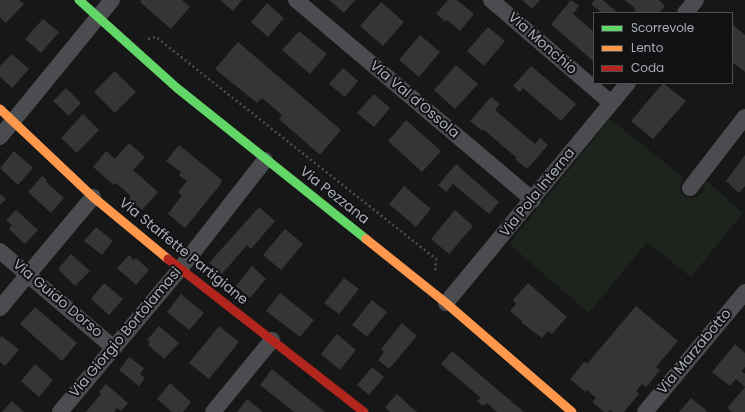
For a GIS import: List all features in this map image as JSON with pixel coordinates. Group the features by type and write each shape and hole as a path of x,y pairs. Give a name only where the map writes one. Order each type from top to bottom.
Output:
{"street":[{"name":"Via Pezzana","path":"79,0 177,88 265,160 446,303 572,412"},
{"path":"0,137 112,0"},
{"name":"Via Val d'Ossola","path":"296,0 533,200"},
{"name":"Via Monchio","path":"491,0 612,103"},
{"path":"686,12 696,0"},
{"name":"Via Pola Interna","path":"446,303 533,200 627,84"},
{"name":"Via Staffette Partigiane","path":"0,109 93,197 359,410"},
{"path":"690,188 745,117"},
{"name":"Via Giorgio Bortolamasi","path":"60,412 180,268 265,160"},
{"path":"0,308 93,197"},
{"name":"Via Guido Dorso","path":"0,251 114,348"},
{"name":"Via Marzabotto","path":"645,412 745,292"},
{"path":"214,412 272,340"}],"shaded area":[{"path":"610,119 683,177 680,187 681,193 687,198 695,198 701,193 705,187 705,179 743,213 691,277 647,242 589,313 509,244"}],"building":[{"path":"0,0 19,0 24,4 6,23 0,17"},
{"path":"141,0 182,0 190,7 171,29 140,2"},
{"path":"220,0 242,0 233,11"},
{"path":"329,0 355,0 344,13"},
{"path":"448,0 457,0 474,14 460,31 447,20 446,22 436,14"},
{"path":"522,0 540,0 532,9"},
{"path":"571,0 579,6 573,14 593,31 593,61 551,24"},
{"path":"595,0 603,0 617,12 601,12 591,4"},
{"path":"625,0 659,0 665,6 660,12 634,12 636,9"},
{"path":"381,2 404,22 383,46 360,26"},
{"path":"267,3 284,18 268,37 251,22"},
{"path":"43,19 59,32 41,53 25,39"},
{"path":"733,25 745,35 745,72 733,63"},
{"path":"488,27 505,41 484,66 467,51"},
{"path":"299,31 327,54 310,74 282,50"},
{"path":"420,35 440,52 419,77 399,60"},
{"path":"238,42 341,130 320,155 279,119 282,115 262,98 257,103 215,69"},
{"path":"12,54 29,69 12,88 0,77 0,66"},
{"path":"456,65 478,84 455,109 434,90"},
{"path":"531,66 576,104 561,121 523,88 520,92 513,86"},
{"path":"343,68 358,81 345,97 329,84"},
{"path":"115,71 136,92 115,113 94,92"},
{"path":"662,84 664,84 686,101 653,139 631,121"},
{"path":"66,88 81,103 69,116 53,101"},
{"path":"374,94 390,108 374,127 357,113"},
{"path":"491,97 500,104 495,110 535,144 540,138 548,145 527,169 515,159 517,158 484,130 482,131 470,121"},
{"path":"83,114 99,130 77,153 61,138"},
{"path":"406,120 441,151 422,172 388,141"},
{"path":"129,143 145,157 133,170 158,192 142,210 129,199 131,196 116,183 114,185 93,167 106,151 115,159"},
{"path":"179,145 222,180 220,185 185,228 168,214 182,195 178,192 187,181 179,175 181,172 166,161"},
{"path":"14,151 33,168 18,185 0,168"},
{"path":"745,155 745,186 739,193 726,181"},
{"path":"456,164 499,202 489,214 453,184 446,192 438,185"},
{"path":"42,176 47,180 46,182 64,198 51,213 28,192"},
{"path":"404,186 431,209 416,227 389,204"},
{"path":"0,194 6,199 0,205"},
{"path":"259,207 275,221 251,249 247,245 222,274 209,263"},
{"path":"16,210 38,230 25,244 9,229 12,225 6,220"},
{"path":"455,210 473,226 449,254 431,239"},
{"path":"96,227 113,241 102,255 84,241"},
{"path":"285,229 303,244 281,270 263,255"},
{"path":"71,254 90,271 75,286 58,269"},
{"path":"129,255 134,260 136,258 149,270 136,285 117,268"},
{"path":"252,266 266,279 250,298 236,286"},
{"path":"344,278 359,289 339,314 324,303"},
{"path":"104,283 123,299 109,315 91,299"},
{"path":"528,283 567,317 552,334 548,331 542,338 521,322 522,321 510,311 516,304 513,300"},
{"path":"280,293 314,320 300,337 266,311"},
{"path":"181,294 204,313 189,330 167,312"},
{"path":"372,300 387,312 367,337 352,325"},
{"path":"636,306 678,341 656,367 660,370 646,387 642,384 636,391 639,394 624,412 613,412 610,410 608,412 604,412 592,402 596,398 587,390 585,392 570,379 585,361 587,364"},
{"path":"35,307 77,343 62,361 20,324"},
{"path":"402,323 417,336 389,369 378,360 384,352 381,349"},
{"path":"159,326 179,343 164,359 148,345 150,342 147,340"},
{"path":"219,326 239,342 209,379 189,363"},
{"path":"337,334 356,350 340,370 321,354"},
{"path":"2,336 19,350 5,366 0,362 0,338"},
{"path":"735,344 745,353 745,367 742,371 745,374 745,387 736,379 730,386 712,372"},
{"path":"452,351 524,412 497,412 487,403 483,406 477,401 481,398 441,364"},
{"path":"129,357 144,368 140,374 145,378 139,386 119,370"},
{"path":"35,364 53,380 39,397 21,381"},
{"path":"372,367 384,377 369,395 357,385"},
{"path":"272,369 325,412 294,412 260,385"},
{"path":"170,383 191,402 183,412 172,412 157,399"},
{"path":"106,384 128,403 121,411 117,408 114,412 86,412 101,394 99,392"},
{"path":"745,387 745,412 732,412 727,408"},
{"path":"397,394 417,412 390,412 385,407"},
{"path":"691,398 707,411 679,412"},
{"path":"247,399 263,412 237,412"},
{"path":"12,401 24,412 2,412"}],"traffic: fast":[{"path":"79,0 177,88 366,239"}],"traffic: slow":[{"path":"0,109 93,197 168,259"},
{"path":"366,239 446,303 572,412"}],"traffic: jam":[{"path":"168,259 364,412"}]}
